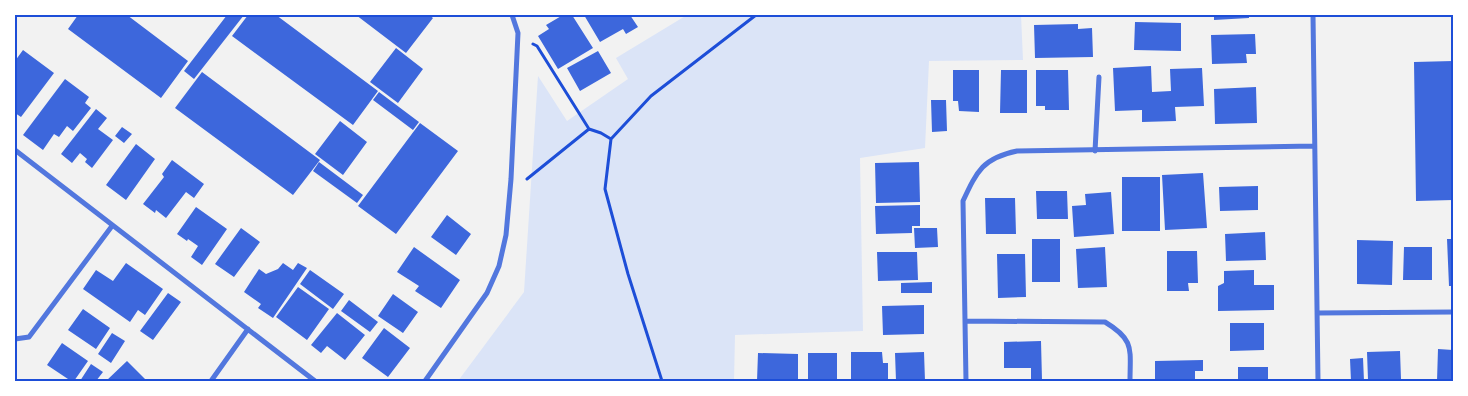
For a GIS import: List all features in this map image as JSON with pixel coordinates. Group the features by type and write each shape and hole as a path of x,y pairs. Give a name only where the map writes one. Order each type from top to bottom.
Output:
{"street":[{"path":"425,381 487,293 499,266 506,235 512,179 518,33 512,15"},
{"path":"1312,15 1318,381"},
{"path":"1095,151 1099,77"},
{"path":"966,381 963,201 982,166 999,155 1017,151 1314,146"},
{"path":"15,150 315,381"},
{"path":"15,339 29,337 112,226"},
{"path":"1317,313 1453,312"},
{"path":"965,321 1105,322 1119,330 1130,344 1130,381"},
{"path":"211,381 248,329"}],"path":[{"path":"662,381 628,274 605,189 611,139 651,96 756,15"},
{"path":"518,33 537,46 589,129 611,139"},
{"path":"512,179 526,180 589,129"}],"shaded area":[{"path":"687,15 1021,15 1023,60 929,61 925,148 860,158 863,331 735,335 734,381 458,381 524,292 538,76 567,121 628,79 616,58"}],"building":[{"path":"78,15 127,15 188,61 161,98 68,29"},
{"path":"227,15 244,15 194,79 184,71"},
{"path":"248,15 276,15 378,91 353,125 232,36"},
{"path":"356,15 429,15 433,18 406,53"},
{"path":"563,15 572,15 593,48 558,69 538,36 549,29 546,25"},
{"path":"584,15 630,15 638,27 626,34 623,29 600,42"},
{"path":"1214,15 1249,15 1249,18 1214,20"},
{"path":"1135,22 1181,23 1181,51 1134,50"},
{"path":"1078,24 1078,29 1092,28 1093,57 1035,58 1034,25"},
{"path":"1255,34 1256,54 1246,54 1247,63 1212,64 1211,35"},
{"path":"396,48 423,69 398,103 370,82"},
{"path":"23,50 54,73 21,117 15,113 15,61"},
{"path":"598,51 611,73 580,91 567,68"},
{"path":"1453,61 1453,200 1416,201 1414,62"},
{"path":"1151,66 1152,92 1171,91 1170,69 1202,68 1204,106 1175,107 1176,121 1142,122 1142,110 1115,111 1113,68"},
{"path":"953,70 979,70 979,112 959,111 958,101 953,101"},
{"path":"1001,70 1027,70 1027,113 1000,113"},
{"path":"1036,70 1068,70 1069,110 1045,110 1045,106 1036,106"},
{"path":"202,72 320,160 293,195 175,108"},
{"path":"65,79 89,97 85,103 91,108 73,131 67,126 59,137 54,134 43,150 23,135"},
{"path":"1256,87 1257,123 1215,124 1214,89"},
{"path":"379,92 419,122 413,130 373,100"},
{"path":"931,100 946,100 947,131 932,132"},
{"path":"96,109 107,118 98,129 113,140 92,168 85,162 87,159 80,153 72,163 61,154"},
{"path":"340,121 367,142 343,175 315,154"},
{"path":"420,123 458,151 396,234 358,206"},
{"path":"122,127 132,134 124,143 115,136"},
{"path":"136,144 155,159 126,200 106,185"},
{"path":"172,160 204,184 194,198 186,192 166,218 156,210 155,213 143,204 164,177 162,174"},
{"path":"319,162 363,195 357,203 313,171"},
{"path":"919,162 920,202 876,203 875,163"},
{"path":"1203,173 1207,228 1165,230 1162,175"},
{"path":"1122,177 1160,177 1160,231 1122,231"},
{"path":"1258,186 1258,210 1220,211 1219,187"},
{"path":"1036,191 1067,191 1068,219 1037,219"},
{"path":"1111,192 1114,234 1074,237 1072,206 1086,205 1085,194"},
{"path":"985,198 1015,198 1016,234 986,234"},
{"path":"920,205 920,226 912,226 912,233 876,234 875,206"},
{"path":"196,207 227,229 202,265 191,257 198,246 177,234"},
{"path":"447,215 471,234 456,255 431,237"},
{"path":"241,228 260,242 234,277 215,264"},
{"path":"914,228 937,228 938,247 915,248"},
{"path":"1265,232 1266,260 1226,261 1225,234"},
{"path":"1032,239 1060,239 1060,282 1032,282"},
{"path":"1447,239 1453,239 1453,286 1449,286"},
{"path":"1357,240 1393,241 1392,285 1357,284"},
{"path":"414,247 460,280 441,308 415,291 419,286 397,272"},
{"path":"1105,247 1107,287 1078,288 1076,249"},
{"path":"1404,247 1432,247 1432,280 1403,280"},
{"path":"1167,251 1197,251 1198,283 1188,283 1189,291 1167,291"},
{"path":"877,252 917,252 918,280 878,281"},
{"path":"997,254 1025,254 1026,297 998,298"},
{"path":"126,263 163,289 145,315 138,310 130,322 83,289 96,270 113,281"},
{"path":"283,263 293,270 298,263 307,268 273,318 258,308 261,304 244,292 259,269 266,274 278,269"},
{"path":"310,270 344,294 333,309 300,284"},
{"path":"1254,270 1254,285 1274,285 1274,310 1218,311 1218,286 1224,283 1224,271"},
{"path":"932,282 932,293 901,293 901,283"},
{"path":"298,287 329,309 307,340 276,317"},
{"path":"168,293 181,302 153,340 140,331"},
{"path":"393,294 418,312 403,333 378,316"},
{"path":"349,300 378,322 370,332 341,311"},
{"path":"924,305 924,334 883,335 882,306"},
{"path":"83,309 110,328 96,349 68,330"},
{"path":"337,313 365,335 345,360 327,346 321,353 311,345"},
{"path":"1230,323 1264,323 1264,350 1230,351"},
{"path":"384,328 410,348 388,377 362,358"},
{"path":"112,333 125,341 111,363 98,354"},
{"path":"1041,341 1042,380 1031,380 1031,368 1004,368 1004,342"},
{"path":"62,343 88,361 74,381 71,381 47,365"},
{"path":"1438,349 1453,350 1453,381 1437,381"},
{"path":"1400,351 1401,379 1368,380 1367,352"},
{"path":"851,352 882,352 883,363 888,363 888,381 851,381"},
{"path":"924,352 925,381 896,381 895,353"},
{"path":"758,353 798,354 798,381 757,381"},
{"path":"808,353 837,353 837,381 808,381"},
{"path":"1363,358 1364,381 1351,381 1350,359"},
{"path":"1203,360 1203,371 1195,371 1195,381 1155,381 1155,361"},
{"path":"127,361 147,381 106,381"},
{"path":"91,364 103,372 96,381 80,381"},
{"path":"1238,367 1268,367 1268,381 1238,381"}]}
